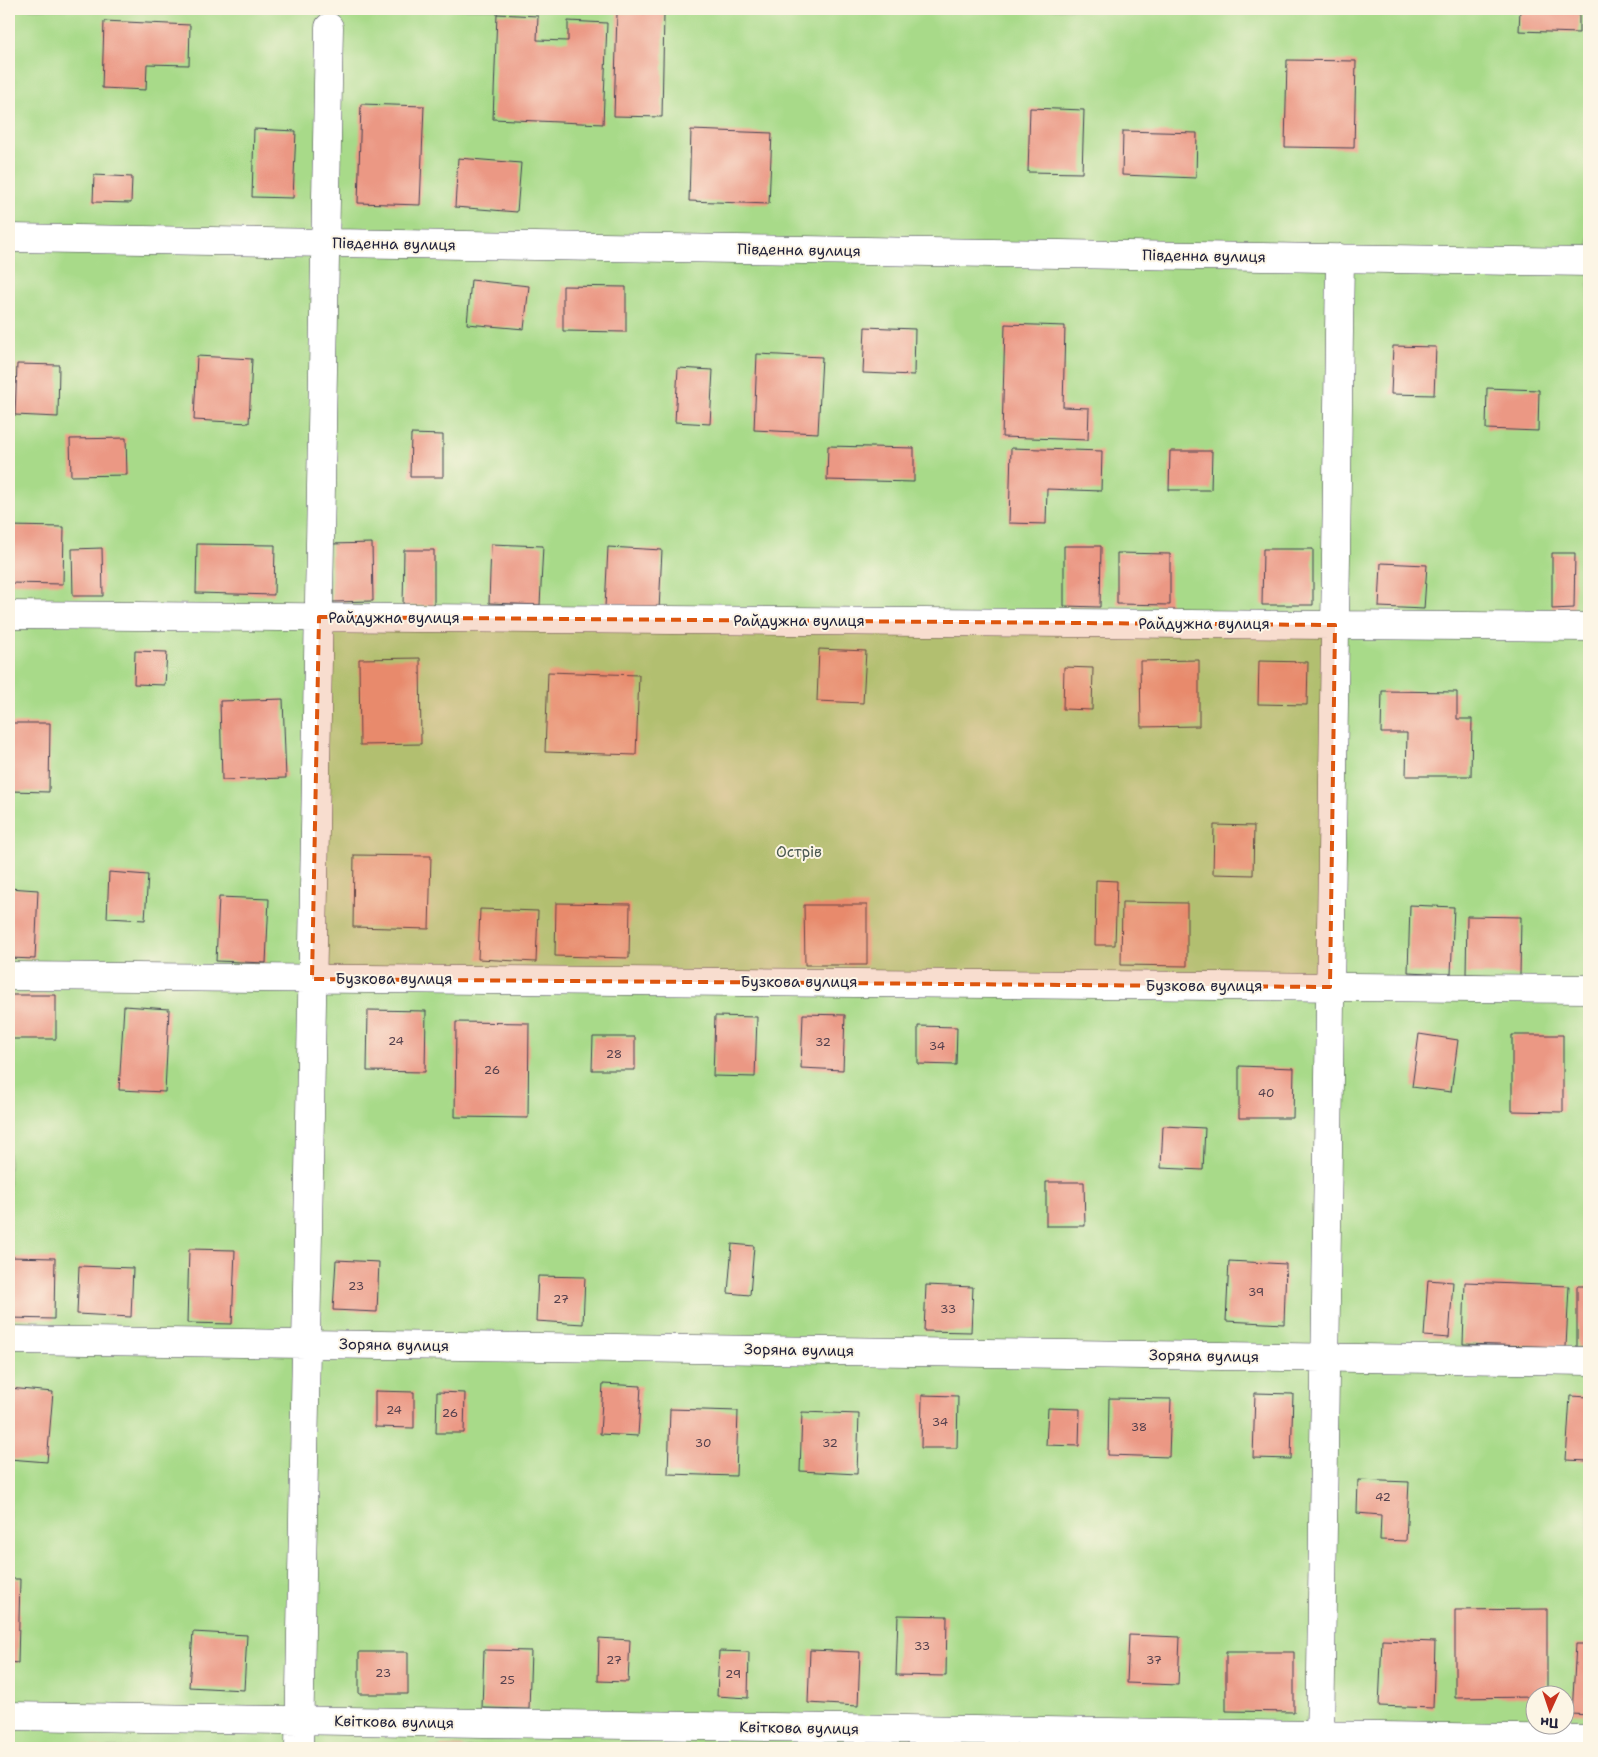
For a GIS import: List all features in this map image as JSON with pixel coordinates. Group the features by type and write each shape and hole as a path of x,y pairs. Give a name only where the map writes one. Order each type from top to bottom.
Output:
{"street":[{"path":"299,1748 329,26"},
{"name":"Південна вулиця","path":"9,238 1589,262"},
{"path":"1320,1742 1340,258"},
{"name":"Райдужна вулиця","path":"9,615 1589,627"},
{"name":"Бузкова вулиця","path":"9,976 1589,989"},
{"name":"Зоряна вулиця","path":"9,1340 1589,1361"},
{"name":"Квіткова вулиця","path":"9,1716 1320,1742 1589,1739"}],"highlighted area":[{"path":"319,617 1335,625 1330,987 312,979"}],"green space":[{"name":"Острів","path":"9,9 1589,9 1589,1748 9,1748"}],"building":[{"path":"1520,9 1579,9 1579,33 1519,31"},
{"path":"617,13 664,14 662,117 614,116"},
{"path":"497,14 538,16 537,40 568,41 568,21 607,23 603,124 493,119"},
{"path":"104,21 190,25 189,65 147,64 146,90 102,88"},
{"path":"1287,60 1356,61 1354,148 1285,147"},
{"path":"361,104 424,106 420,205 358,203"},
{"path":"1030,108 1084,110 1082,173 1028,172"},
{"path":"254,129 296,131 293,198 252,197"},
{"path":"691,130 772,133 769,204 689,201"},
{"path":"1123,131 1197,133 1196,178 1122,175"},
{"path":"458,158 521,163 517,212 455,207"},
{"path":"94,175 132,177 131,203 93,202"},
{"path":"471,280 529,286 524,329 467,324"},
{"path":"563,286 626,287 626,332 563,331"},
{"path":"1005,324 1065,326 1063,407 1089,408 1088,440 1002,437"},
{"path":"865,327 915,329 914,375 863,373"},
{"path":"1393,346 1436,347 1434,395 1391,394"},
{"path":"757,354 822,357 818,433 754,430"},
{"path":"197,356 252,359 249,423 194,420"},
{"path":"17,364 59,365 58,417 15,415"},
{"path":"678,368 713,370 710,424 675,422"},
{"path":"1487,388 1539,390 1538,431 1486,429"},
{"path":"411,434 443,435 443,477 410,477"},
{"path":"126,438 127,475 71,476 70,439"},
{"path":"828,446 914,448 914,482 827,480"},
{"path":"1011,448 1102,451 1101,491 1047,489 1046,524 1009,523"},
{"path":"1170,451 1212,451 1211,490 1169,490"},
{"path":"9,526 64,527 63,584 9,583"},
{"path":"372,543 373,601 332,602 331,544"},
{"path":"197,544 275,545 274,595 196,593"},
{"path":"491,544 543,546 540,605 489,603"},
{"path":"1064,546 1101,546 1100,607 1064,606"},
{"path":"608,547 662,550 659,610 605,607"},
{"path":"102,548 103,596 73,596 72,549"},
{"path":"1263,549 1313,549 1313,605 1262,605"},
{"path":"404,550 434,550 434,606 403,606"},
{"path":"1117,553 1170,554 1170,605 1117,604"},
{"path":"1552,553 1575,553 1574,608 1552,609"},
{"path":"1381,563 1427,565 1424,609 1379,607"},
{"path":"819,649 866,651 863,703 817,701"},
{"path":"135,651 167,652 165,685 134,684"},
{"path":"420,658 421,744 360,745 359,659"},
{"path":"1199,660 1199,726 1141,727 1140,661"},
{"path":"1259,661 1308,662 1307,705 1258,704"},
{"path":"1064,667 1093,668 1092,710 1063,709"},
{"path":"548,672 639,675 636,755 545,752"},
{"path":"1382,691 1457,692 1457,719 1472,719 1471,776 1406,776 1407,733 1381,733"},
{"path":"283,699 286,778 222,780 220,701"},
{"path":"9,723 50,723 49,792 9,791"},
{"path":"1214,825 1254,826 1253,875 1213,874"},
{"path":"354,855 431,856 429,929 353,927"},
{"path":"109,872 148,875 145,920 107,918"},
{"path":"1096,880 1117,881 1115,945 1095,945"},
{"path":"9,888 38,890 35,959 9,958"},
{"path":"219,897 269,899 266,963 216,961"},
{"path":"1122,902 1187,903 1187,966 1121,965"},
{"path":"556,903 630,904 629,958 555,956"},
{"path":"804,905 867,905 867,965 805,965"},
{"path":"1410,905 1454,907 1451,974 1408,972"},
{"path":"480,909 538,911 536,962 478,959"},
{"path":"1467,916 1521,917 1520,975 1466,974"},
{"path":"9,995 56,995 56,1039 9,1039"},
{"path":"124,1006 169,1009 165,1092 119,1090"},
{"path":"368,1010 426,1011 425,1072 367,1071"},
{"path":"803,1014 845,1015 843,1070 801,1068"},
{"path":"715,1016 757,1017 755,1077 713,1076"},
{"path":"456,1022 529,1023 528,1118 455,1117"},
{"path":"918,1026 957,1027 956,1065 918,1064"},
{"path":"1419,1034 1458,1040 1451,1092 1412,1087"},
{"path":"1512,1035 1563,1035 1563,1112 1512,1111"},
{"path":"593,1037 635,1037 635,1070 592,1070"},
{"path":"1239,1066 1294,1068 1293,1118 1239,1118"},
{"path":"1163,1126 1205,1128 1203,1170 1161,1168"},
{"path":"1046,1182 1084,1182 1085,1226 1046,1226"},
{"path":"732,1244 754,1246 750,1295 728,1293"},
{"path":"189,1249 235,1250 232,1324 187,1323"},
{"path":"9,1257 55,1258 54,1319 9,1318"},
{"path":"336,1260 379,1262 377,1312 333,1310"},
{"path":"1229,1261 1286,1264 1284,1324 1226,1321"},
{"path":"79,1266 133,1268 131,1317 77,1314"},
{"path":"538,1276 585,1277 583,1324 536,1321"},
{"path":"1428,1280 1453,1282 1449,1338 1424,1336"},
{"path":"1465,1282 1569,1286 1566,1347 1463,1344"},
{"path":"926,1285 973,1287 971,1332 924,1331"},
{"path":"1577,1286 1589,1286 1589,1347 1577,1347"},
{"path":"603,1384 641,1386 638,1436 600,1434"},
{"path":"9,1388 53,1392 47,1462 9,1459"},
{"path":"375,1391 414,1392 414,1428 375,1427"},
{"path":"437,1392 465,1393 464,1433 436,1433"},
{"path":"1255,1393 1293,1394 1291,1459 1253,1458"},
{"path":"922,1395 958,1396 957,1448 921,1448"},
{"path":"1570,1396 1589,1397 1589,1461 1566,1460"},
{"path":"1109,1398 1171,1399 1169,1457 1108,1455"},
{"path":"1048,1408 1080,1409 1079,1446 1046,1445"},
{"path":"670,1409 738,1411 736,1476 668,1474"},
{"path":"802,1412 859,1414 857,1474 800,1471"},
{"path":"1358,1480 1409,1482 1406,1541 1380,1540 1381,1515 1357,1513"},
{"path":"9,1579 20,1579 18,1663 9,1662"},
{"path":"1547,1609 1547,1684 1526,1684 1526,1697 1455,1698 1455,1610"},
{"path":"898,1615 947,1616 946,1676 896,1675"},
{"path":"193,1632 247,1635 244,1690 189,1687"},
{"path":"1129,1635 1180,1637 1178,1685 1127,1683"},
{"path":"599,1638 630,1640 628,1682 598,1681"},
{"path":"1382,1640 1435,1642 1433,1708 1379,1706"},
{"path":"1576,1644 1589,1644 1589,1715 1576,1714 1576,1684 1574,1684"},
{"path":"484,1650 531,1651 529,1709 482,1708"},
{"path":"810,1650 860,1652 858,1706 808,1703"},
{"path":"719,1651 749,1652 748,1698 717,1696"},
{"path":"359,1652 408,1652 408,1694 359,1694"},
{"path":"1226,1652 1294,1652 1294,1712 1226,1711"},
{"path":"90,1746 103,1747 103,1748 90,1748"},
{"path":"441,1746 466,1747 466,1748 441,1748"}]}
